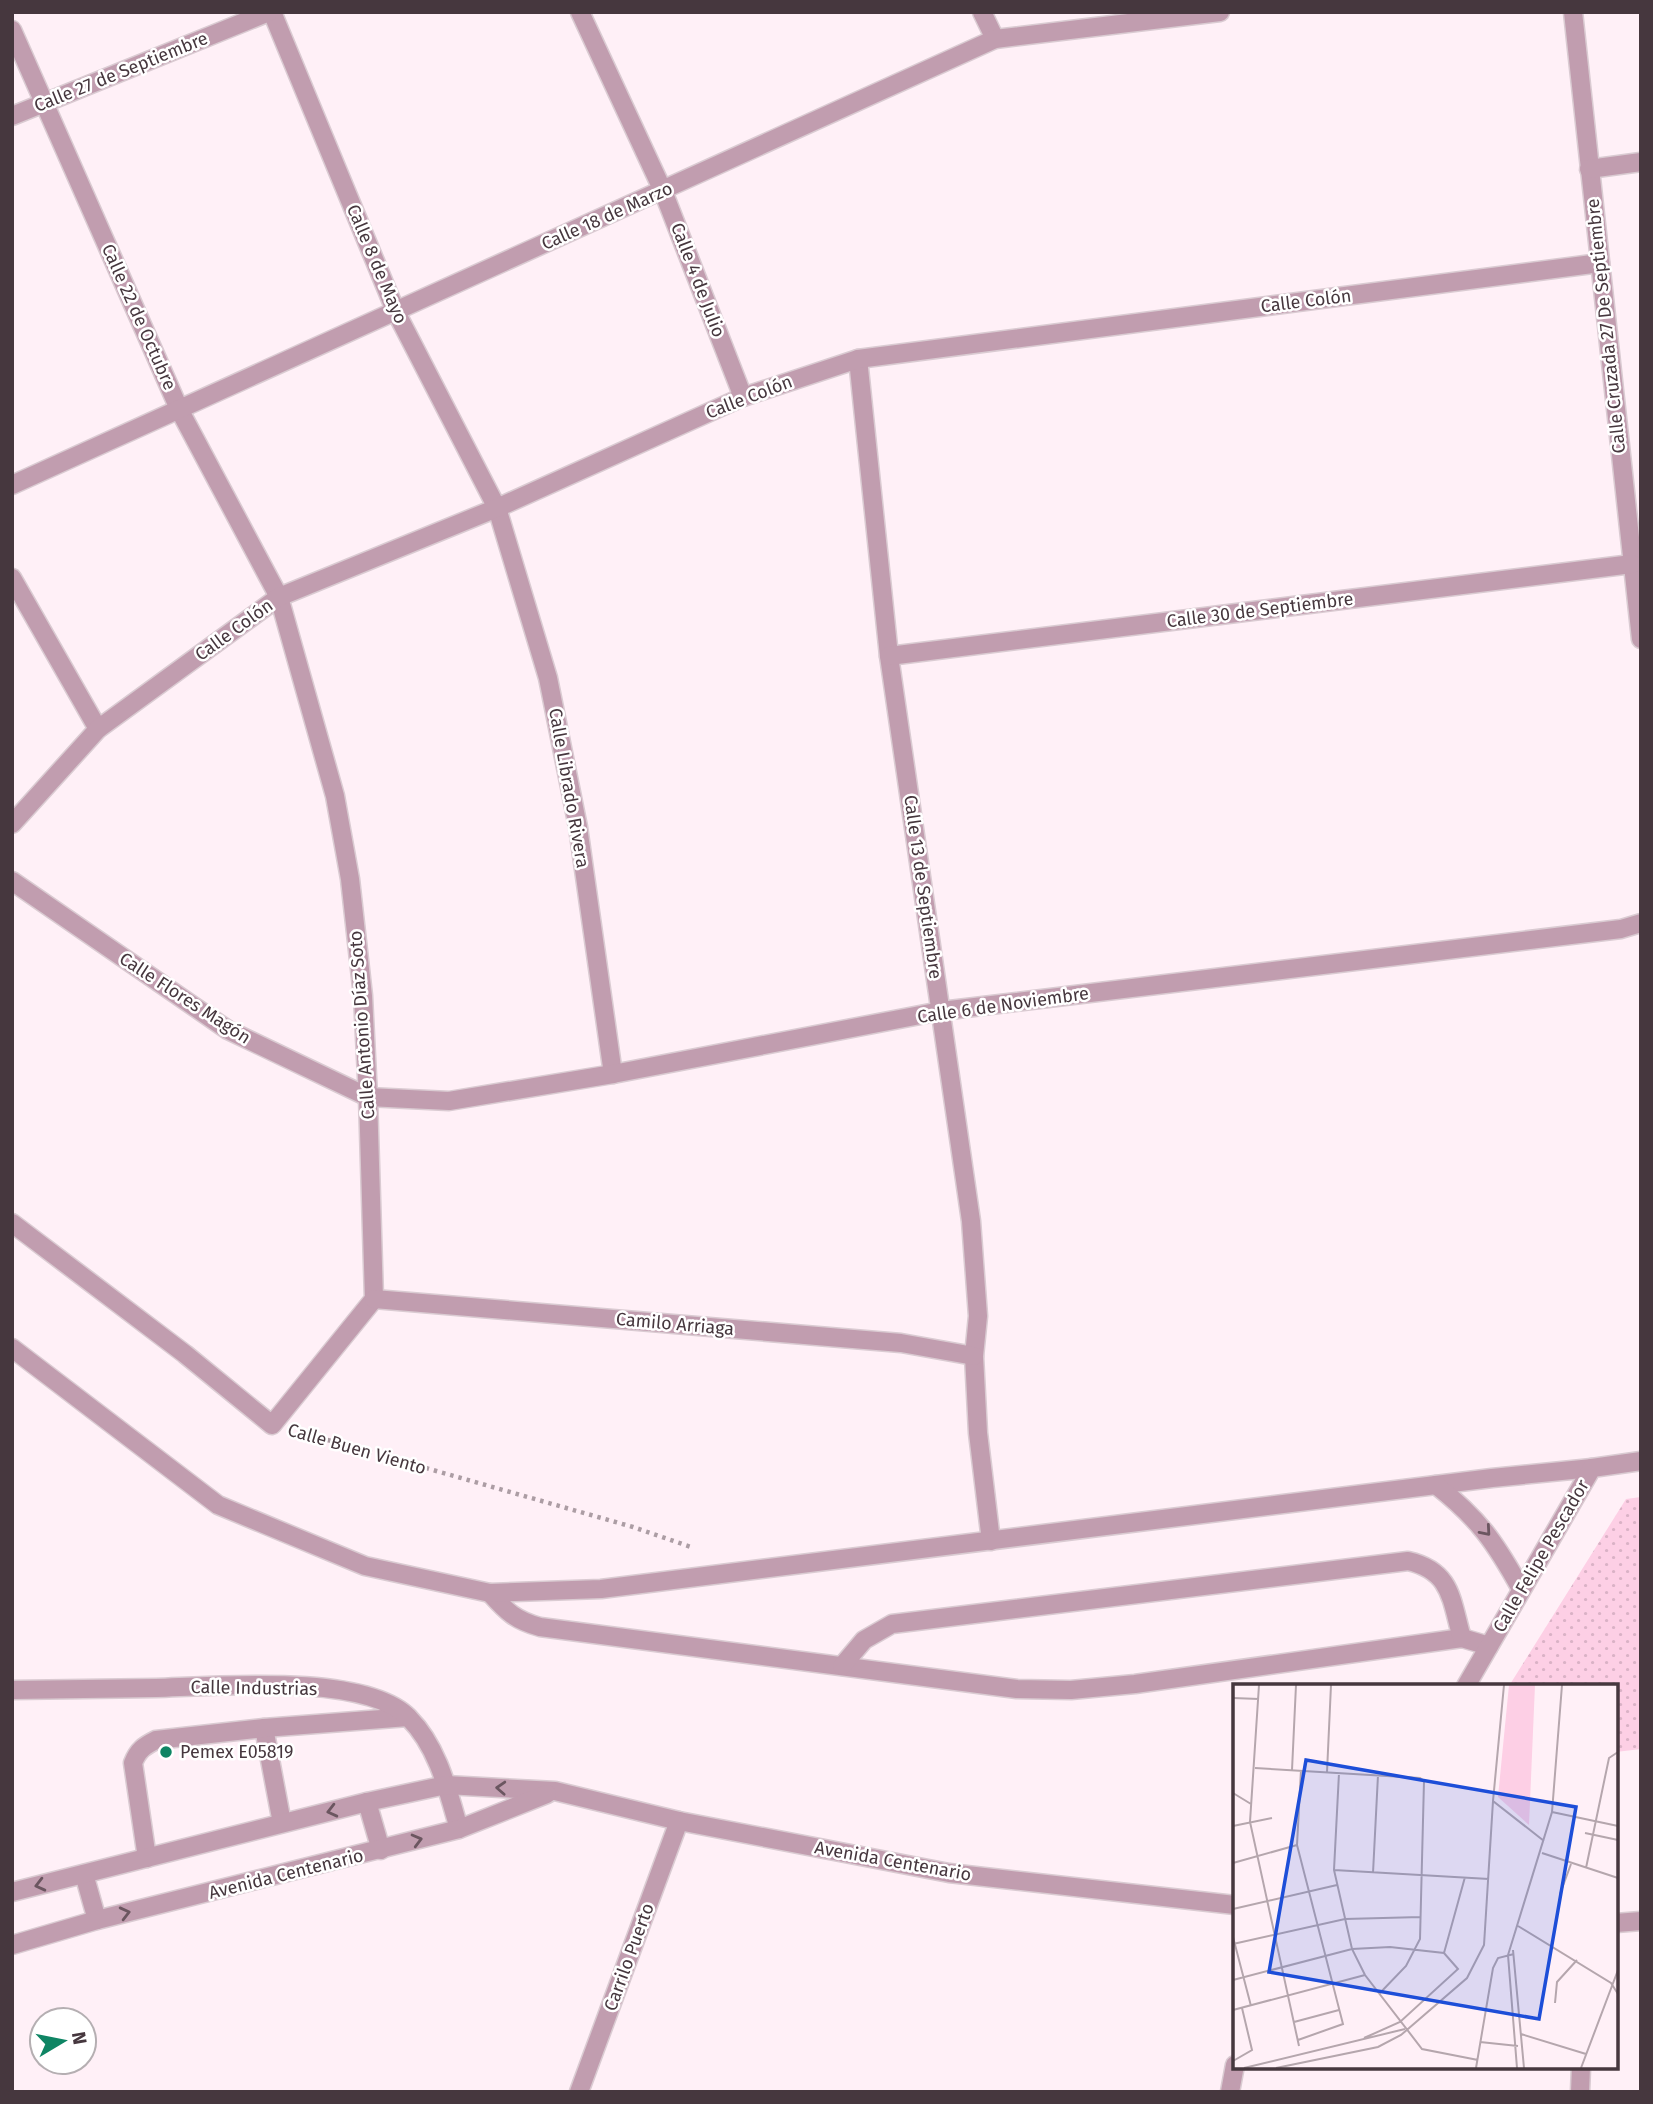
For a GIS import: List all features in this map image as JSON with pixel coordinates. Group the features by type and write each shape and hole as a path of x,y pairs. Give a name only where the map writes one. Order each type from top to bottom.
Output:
{"street":[{"name":"Calle 27 de Septiembre","path":"12,116 270,12"},
{"name":"Calle 8 de Mayo","path":"270,12 396,312 497,508"},
{"name":"Calle 4 de Julio","path":"580,12 663,191 743,397"},
{"path":"982,12 995,39"},
{"name":"Calle 18 de Marzo","path":"12,485 995,39 1220,12"},
{"name":"Calle Cruzada 27 De Septiembre","path":"1573,12 1641,639"},
{"name":"Calle 22 de Octubre","path":"12,30 180,411 279,597"},
{"path":"1589,169 1641,162"},
{"name":"Calle Colón","path":"12,824 98,729 279,597 497,508 743,397 858,359 1600,263"},
{"name":"Calle 13 de Septiembre","path":"858,359 889,656 971,1221 978,1316 974,1356 978,1433 991,1541"},
{"name":"Calle Librado Rivera","path":"497,508 548,678 578,827 613,1074"},
{"name":"Calle 30 de Septiembre","path":"889,656 1632,564"},
{"path":"12,578 98,729"},
{"name":"Calle Antonio Díaz Soto","path":"279,597 337,808 350,879 363,996 374,1299"},
{"name":"Calle Flores Magón","path":"12,881 228,1030 368,1097"},
{"name":"Calle 6 de Noviembre","path":"368,1097 449,1101 613,1074 941,1011 1621,929 1641,923"},
{"name":"Calle Buen Viento","path":"12,1223 185,1354 272,1425"},
{"path":"272,1425 374,1299"},
{"name":"Camilo Arriaga","path":"374,1299 901,1343 974,1356"},
{"path":"12,1348 218,1504 365,1566 490,1593 601,1589 1592,1468"},
{"name":"Calle Felipe Pescador","path":"1467,1684 1592,1468 1641,1461"},
{"path":"1436,1485 1466,1508 1495,1543 1521,1589"},
{"path":"842,1665 864,1640 892,1624 1408,1561 1425,1565 1437,1573 1447,1589 1462,1638"},
{"path":"490,1593 506,1612 521,1622 540,1627 1017,1689 1071,1690 1135,1684 1462,1638 1489,1646"},
{"name":"Calle Industrias","path":"12,1690 280,1685 361,1695 393,1706 408,1717 422,1734 446,1785 459,1829"},
{"path":"147,1858 134,1763 136,1754 144,1746 156,1740 264,1728 408,1717"},
{"path":"264,1728 282,1823"},
{"name":"Avenida Centenario","path":"12,1892 367,1802 446,1785 555,1791 679,1821 949,1873 1233,1905"},
{"name":"Avenida Centenario","path":"12,1945 97,1920 459,1829 555,1791"},
{"path":"367,1802 381,1850"},
{"name":"Carrilo Puerto","path":"579,2092 679,1821"},
{"path":"84,1874 97,1920"},
{"path":"1618,1923 1641,1921"},
{"path":"1230,2092 1234,2069"},
{"path":"1580,2092 1581,2069"}],"path":[{"name":"Calle Buen Viento","path":"272,1425 633,1527 694,1548"}],"shaded area":[{"path":"1641,1497 1641,1749 1618,1752 1618,1684 1510,1684 1626,1499"}],"place":[{"name":"Pemex E05819","path":"166,1752"}]}
